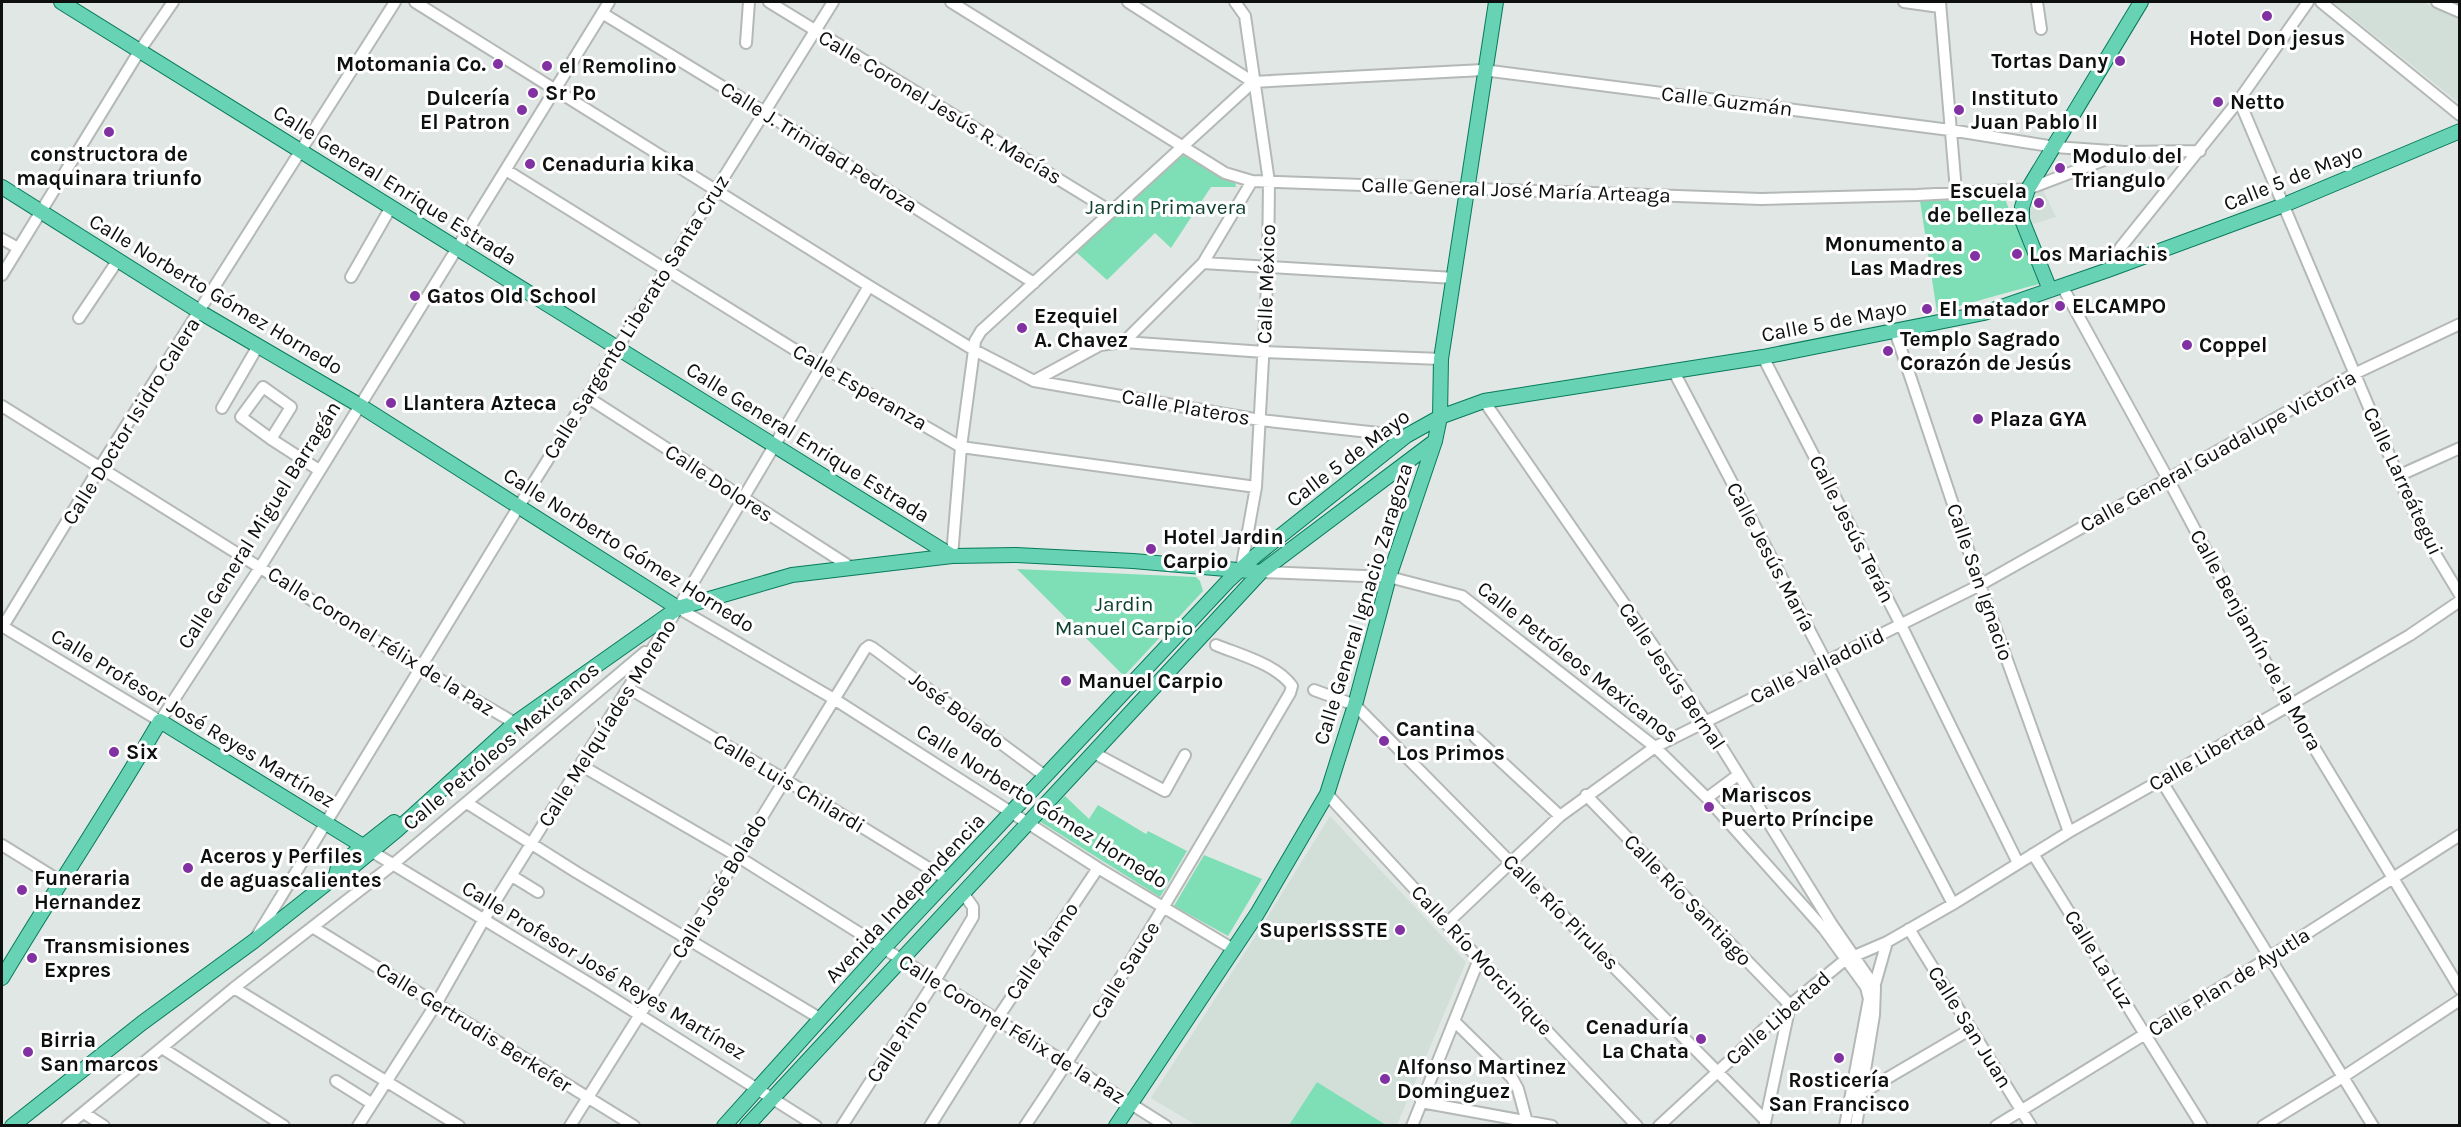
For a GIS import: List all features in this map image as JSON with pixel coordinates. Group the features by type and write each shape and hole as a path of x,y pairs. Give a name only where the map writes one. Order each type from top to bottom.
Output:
{"main road":[{"name":"Calle General Enrique Estrada","path":"61,2 952,556"},
{"name":"Calle General Ignacio Zaragoza","path":"1116,1125 1257,914 1327,794 1355,705 1389,577 1435,441 1440,417 1441,359 1483,70 1496,2"},
{"path":"2056,288 2022,220 2022,207 2028,189 2141,2"},
{"name":"Calle 5 de Mayo","path":"1241,570 1254,557 1406,436 1440,417 1484,401 1763,357 1984,313 2284,205 2460,131"},
{"name":"Calle Norberto Gómez Hornedo","path":"2,187 200,312 359,405 678,608"},
{"name":"Calle 5 de Mayo","path":"1261,572 1435,441"},
{"name":"Calle Petróleos Mexicanos","path":"12,1125 336,876 338,866 366,848 392,822 411,815 515,723 678,608 792,575 952,556 1016,555 1122,560 1261,572"},
{"name":"Avenida Independencia","path":"724,1125 884,948 1241,570"},
{"name":"Avenida Independencia","path":"747,1125 1261,572"},
{"name":"Calle Profesor José Reyes Martínez","path":"160,721 366,848"},
{"name":"Calle General Miguel Barragán","path":"2,978 60,881 128,777 160,721"}],"street":[{"path":"2,275 140,50 173,2"},
{"name":"Calle Doctor Isidro Calera","path":"2,627 100,467 395,2"},
{"name":"Calle Plateros","path":"415,2 869,286 974,350 1034,381 1260,420 1406,436"},
{"name":"Calle General Miguel Barragán","path":"160,721 261,566 609,2"},
{"path":"746,43 749,2"},
{"name":"Calle Coronel Jesús R. Macías","path":"769,2 1112,212"},
{"name":"Calle Sargento Liberato Santa Cruz","path":"254,941 519,506 833,2"},
{"name":"Calle General José María Arteaga","path":"951,2 1225,173 1252,181 1761,199 1917,195 1956,191 2028,189 2125,152"},
{"path":"952,556 975,341 981,331 1253,82 1128,2"},
{"name":"Calle México","path":"1235,2 1245,16 1269,182 1268,267 1256,487 1241,570"},
{"path":"1904,2 1940,4 1956,191"},
{"path":"2037,2 2041,29"},
{"path":"2108,270 2121,247 2239,100 2308,2"},
{"path":"2321,2 2460,115"},
{"path":"2437,2 2460,12"},
{"name":"Calle J. Trinidad Pedroza","path":"602,13 764,112 1034,283"},
{"name":"Calle Guzmán","path":"1253,82 1483,70 1950,130 2055,147 2125,152 2200,151"},
{"name":"Calle Larreátegui","path":"2239,100 2398,476 2428,542 2460,595"},
{"name":"Calle Esperanza","path":"506,170 821,366 962,447 1256,487"},
{"path":"1124,342 1203,263 1252,181"},
{"path":"351,277 390,207"},
{"path":"2,239 18,249"},
{"path":"79,318 118,260"},
{"path":"1203,263 1454,278"},
{"name":"Calle Melquíades Moreno","path":"358,1125 436,1004 483,921 582,766 869,286"},
{"name":"Calle Benjamín de la Mora","path":"2056,288 2168,479 2289,706 2460,989"},
{"name":"Calle General Guadalupe Victoria","path":"1980,585 2354,374 2460,324"},
{"name":"Calle San Ignacio","path":"1895,331 1980,585 2069,832"},
{"path":"1034,381 1100,345 1124,342 1264,352 1441,359"},
{"path":"222,408 258,346"},
{"name":"Calle Jesús Terán","path":"1763,357 1901,625 2018,863"},
{"name":"Calle Jesús María","path":"1673,370 1953,904"},
{"path":"271,439 291,407 263,387 241,417 271,439 319,470"},
{"name":"Calle Dolores","path":"587,398 852,568"},
{"name":"Calle Jesús Bernal","path":"1484,401 1706,722 1849,958"},
{"name":"Calle Coronel Félix de la Paz","path":"2,406 261,566 420,668 515,723"},
{"path":"2398,476 2460,448"},
{"name":"Calle Petróleos Mexicanos","path":"1261,572 1389,577 1462,596 1655,747 1707,798 1849,958"},
{"name":"Calle Valladolid","path":"1446,923 1513,863 1560,816 1655,747 1980,585"},
{"name":"Calle Libertad","path":"1659,1125 1790,1005 1849,958 1887,942 1953,904 2069,832 2410,634 2460,601"},
{"name":"Calle Norberto Gómez Hornedo","path":"678,608 834,699 1098,868 1233,949"},
{"name":"Calle Profesor José Reyes Martínez","path":"2,627 160,721"},
{"name":"Calle Sauce","path":"1025,1125 1067,1064 1164,908 1290,693 1292,686 1287,680 1262,664 1216,645"},
{"name":"Calle Petróleos Mexicanos","path":"67,1125 234,988 391,866 652,646"},
{"name":"José Bolado","path":"869,646 1045,776"},
{"name":"Calle José Bolado","path":"570,1125 865,649 869,646"},
{"name":"Calle Luis Chilardi","path":"628,687 948,880"},
{"path":"1314,690 1355,705"},
{"name":"Calle Río Pirules","path":"1355,705 1513,863 1765,1123"},
{"path":"1475,737 1560,816"},
{"path":"1094,753 1165,791 1185,755"},
{"name":"Calle Coronel Félix de la Paz","path":"582,766 737,856 1166,1125"},
{"path":"1707,798 1738,775"},
{"path":"2161,780 2373,1125"},
{"name":"Calle Río Morcinique","path":"1327,794 1479,959 1637,1125"},
{"name":"Calle Río Santiago","path":"1586,795 1790,1005"},
{"path":"467,803 821,1019"},
{"name":"Calle Plan de Ayutla","path":"1996,1125 2270,957 2460,836"},
{"path":"2,845 60,881"},
{"name":"Calle Profesor José Reyes Martínez","path":"366,848 391,866 640,1015 816,1125"},
{"name":"Calle La Luz","path":"2033,854 2202,1125"},
{"name":"Calle Álamo","path":"930,1125 997,1019 1098,868"},
{"path":"512,876 538,892"},
{"name":"Calle Pino","path":"842,1125 935,981 973,917 973,907 963,893"},
{"name":"Calle Gertrudis Berkefer","path":"314,928 634,1125"},
{"name":"Calle San Juan","path":"1909,929 2031,1125"},
{"path":"1856,1125 1857,1092 1869,999 1875,987 1887,942"},
{"path":"1845,1125 1857,1092 1875,1004 1875,987 1849,958"},
{"path":"1849,958 1863,982 1869,999"},
{"path":"1412,1125 1479,959"},
{"path":"234,988 459,1125"},
{"path":"2263,1125 2343,1077 2460,1000"},
{"path":"1765,1123 1790,1005"},
{"path":"1454,1021 1512,1078 1518,1089 1528,1124"},
{"path":"1857,1092 1971,1029"},
{"path":"162,1048 284,1125"},
{"path":"336,1081 371,1103"},
{"path":"1421,1102 1528,1124 1552,1125"},
{"path":"84,1113 104,1125"}],"shaded area":[{"path":"2333,2 2423,2 2459,19 2459,103"},
{"name":"Escuela de belleza","path":"2043,190 2056,217 2033,224 2024,210 2033,196"},
{"path":"1330,816 1466,962 1397,1125 1386,1125 1317,1082 1289,1125 1196,1125 1151,1098"}],"green space":[{"name":"Jardin Primavera","path":"1184,155 1235,181 1236,187 1211,187 1171,248 1155,233 1107,280 1076,252"},
{"path":"2005,199 2039,284 1937,312 1920,201"},
{"name":"Jardin Manuel Carpio","path":"1017,569 1196,577 1203,591 1124,676"},
{"path":"1065,796 1089,819 1098,805 1146,834 1148,831 1187,851 1160,897 1039,821"},
{"path":"1204,855 1262,879 1228,936 1174,906"},
{"path":"1317,1082 1386,1125 1289,1125"}],"place":[{"name":"Hotel Don jesus","path":"2267,16"},
{"name":"Tortas Dany","path":"2120,61"},
{"name":"Motomania Co.","path":"498,64"},
{"name":"el Remolino","path":"547,66"},
{"name":"Sr Po","path":"533,93"},
{"name":"Netto","path":"2218,102"},
{"name":"Dulcería El Patron","path":"522,110"},
{"name":"Instituto Juan Pablo II","path":"1959,110"},
{"name":"constructora de maquinara triunfo","path":"109,132"},
{"name":"Cenaduria kika","path":"530,164"},
{"name":"Modulo del Triangulo","path":"2060,168"},
{"name":"Escuela de belleza","path":"2039,203"},
{"name":"Los Mariachis","path":"2017,254"},
{"name":"Monumento a Las Madres","path":"1975,256"},
{"name":"Gatos Old School","path":"415,296"},
{"name":"ELCAMPO","path":"2060,306"},
{"name":"El matador","path":"1927,309"},
{"name":"Ezequiel A. Chavez","path":"1022,328"},
{"name":"Coppel","path":"2187,345"},
{"name":"Templo Sagrado Corazón de Jesús","path":"1888,351"},
{"name":"Llantera Azteca","path":"391,403"},
{"name":"Plaza GYA","path":"1978,419"},
{"name":"Hotel Jardin Carpio","path":"1151,549"},
{"name":"Manuel Carpio","path":"1066,681"},
{"name":"Cantina Los Primos","path":"1384,741"},
{"name":"Six","path":"114,752"},
{"name":"Mariscos Puerto Príncipe","path":"1709,807"},
{"name":"Aceros y Perfiles de aguascalientes","path":"188,868"},
{"name":"Funeraria Hernandez","path":"22,890"},
{"name":"SuperISSSTE","path":"1400,930"},
{"name":"Transmisiones Expres","path":"32,958"},
{"name":"Cenaduría La Chata","path":"1701,1039"},
{"name":"Birria San marcos","path":"28,1052"},
{"name":"Rosticería San Francisco","path":"1839,1058"},
{"name":"Alfonso Martinez Dominguez","path":"1385,1079"}]}
